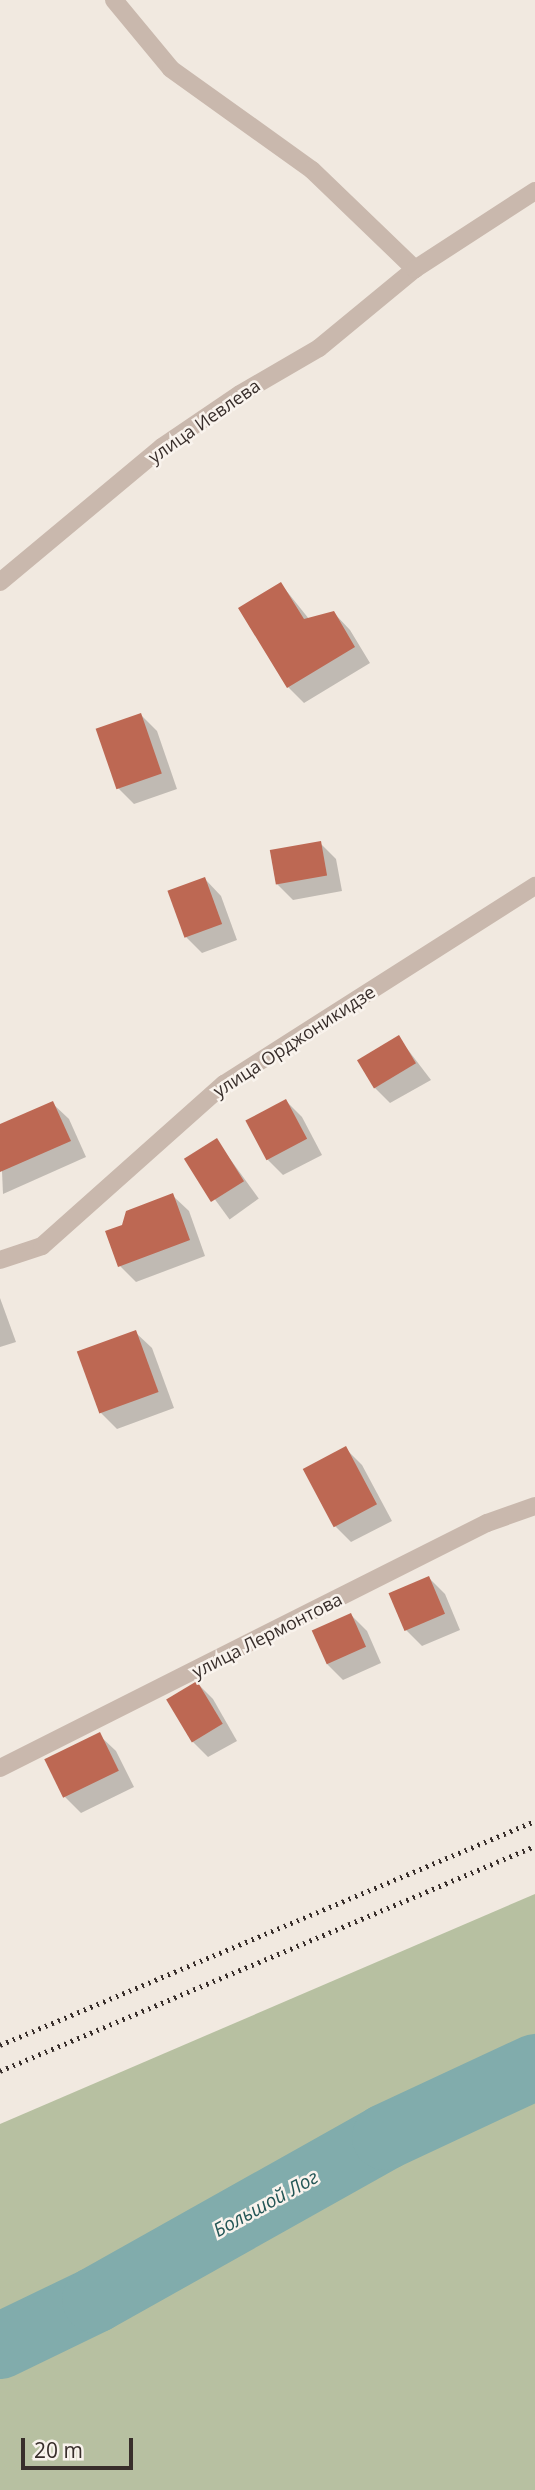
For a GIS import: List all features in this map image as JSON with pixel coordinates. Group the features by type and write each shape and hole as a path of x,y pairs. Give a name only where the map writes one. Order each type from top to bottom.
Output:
{"street":[{"path":"114,0 171,69 313,170 415,269"},
{"name":"улица Иевлева","path":"0,582 162,447 240,394 319,348 415,269 535,191"},
{"name":"улица Орджоникидзе","path":"0,1260 42,1245 224,1084 535,886"},
{"name":"улица Лермонтова","path":"0,1768 487,1523 535,1506"}],"green space":[{"path":"535,1894 535,2490 0,2490 0,2124"}],"building":[{"path":"281,582 304,619 334,611 355,647 287,688 238,608"},
{"path":"141,713 162,774 116,789 96,729"},
{"path":"321,841 327,875 276,884 270,850"},
{"path":"205,877 222,924 185,938 167,891"},
{"path":"399,1035 416,1063 374,1089 357,1060"},
{"path":"286,1099 307,1139 267,1160 245,1121"},
{"path":"53,1101 71,1141 0,1172 0,1124"},
{"path":"217,1138 244,1181 211,1202 184,1159"},
{"path":"173,1193 190,1240 118,1267 105,1231 122,1225 126,1211"},
{"path":"136,1330 159,1392 99,1414 77,1352"},
{"path":"346,1446 377,1504 334,1527 303,1469"},
{"path":"429,1576 445,1614 405,1631 388,1593"},
{"path":"351,1613 366,1647 327,1664 312,1630"},
{"path":"197,1681 223,1724 192,1742 166,1700"},
{"path":"100,1732 119,1771 63,1798 44,1759"}],"waterway":[{"name":"Большой Лог","path":"0,2346 95,2300 385,2137 535,2067"}],"railway":[{"path":"0,2045 535,1821"},
{"path":"0,2071 535,1846"}]}
